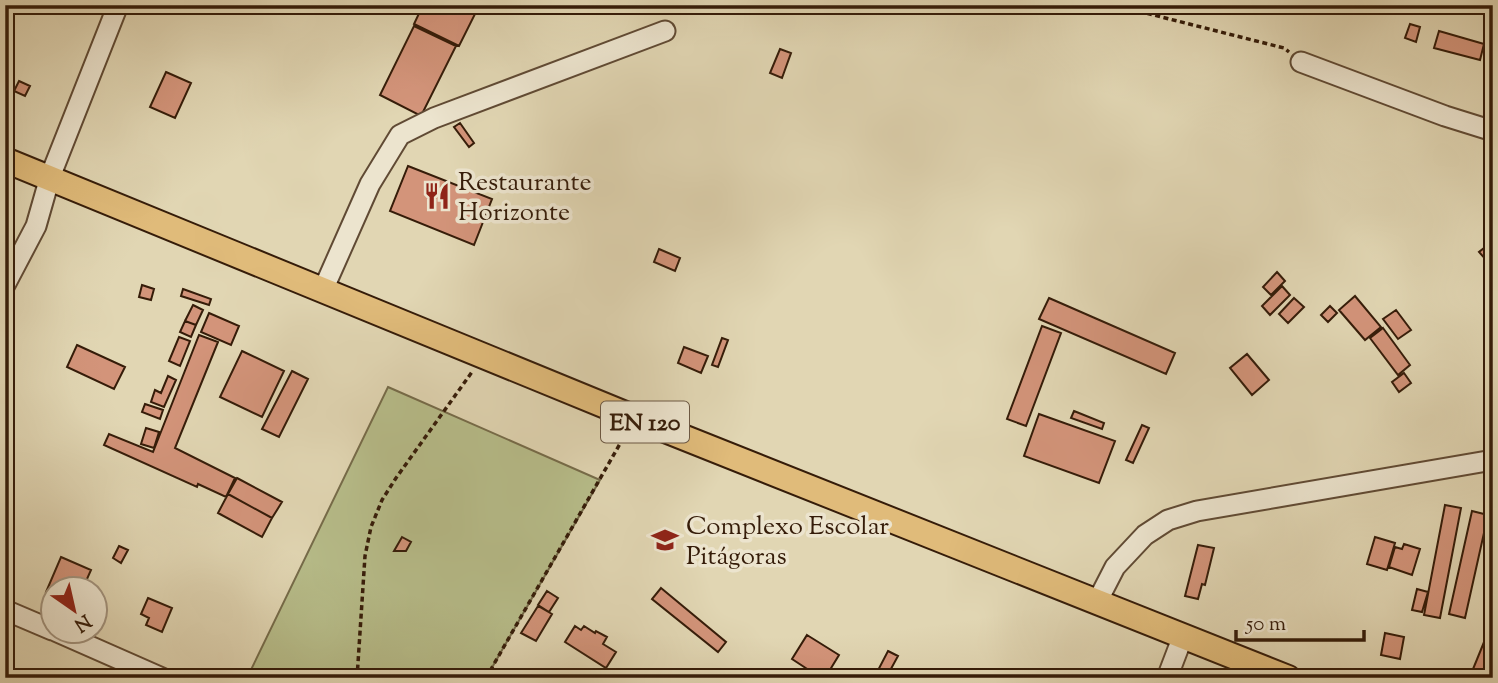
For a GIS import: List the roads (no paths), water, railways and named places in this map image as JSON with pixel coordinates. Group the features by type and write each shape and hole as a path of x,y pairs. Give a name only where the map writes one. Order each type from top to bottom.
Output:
{"main road":[{"name":"EN 120","path":"5,160 635,418 1287,678"}],"street":[{"path":"5,285 36,226 50,177 118,5"},
{"path":"323,290 370,184 400,135 434,118 665,32"},
{"path":"1301,62 1445,116 1493,131"},
{"path":"1097,602 1115,567 1145,535 1168,520 1197,511 1493,460"},
{"path":"5,610 38,624"},
{"path":"1167,678 1182,636"},
{"path":"85,644 162,678"}],"place":[{"name":"Restaurante Horizonte","path":"437,196"},
{"name":"Complexo Escolar Pitágoras","path":"665,540"}]}
